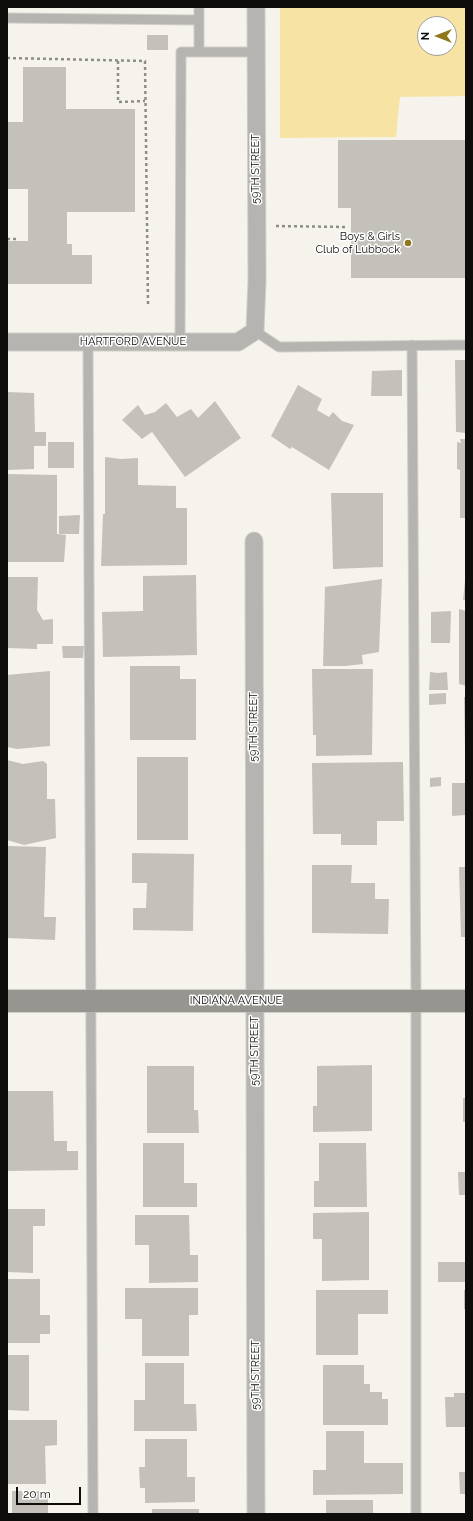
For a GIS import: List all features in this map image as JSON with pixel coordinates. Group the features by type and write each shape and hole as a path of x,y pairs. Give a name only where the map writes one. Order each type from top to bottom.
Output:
{"main road":[{"name":"INDIANA AVENUE","path":"7,1001 466,1000"}],"street":[{"name":"59TH STREET","path":"255,331 257,280 256,7"},
{"name":"HARTFORD AVENUE","path":"7,342 238,342 255,331"},
{"name":"59TH STREET","path":"254,541 256,1514"}],"lane":[{"path":"199,7 199,52"},
{"path":"7,18 199,20"},
{"path":"180,342 181,52 256,52"},
{"path":"255,331 278,347 466,345"},
{"path":"88,342 93,1514"},
{"path":"412,345 416,1001 416,1514"}],"path":[{"path":"7,58 145,61 148,304"},
{"path":"118,61 118,102 146,102"},
{"path":"275,226 345,227"},
{"path":"7,239 19,239"}],"shaded area":[{"path":"280,7 466,7 466,96 400,97 396,137 280,138"}],"building":[{"path":"147,35 168,35 168,50 147,50"},
{"path":"23,67 66,67 66,109 135,109 135,212 67,212 67,244 72,244 72,255 92,255 92,284 7,284 7,241 28,241 28,189 7,189 7,122 23,122"},
{"name":"Boys & Girls Club of Lubbock","path":"338,140 466,140 466,278 351,278 351,208 338,208"},
{"path":"455,360 466,360 466,433 456,432"},
{"path":"402,370 402,396 371,396 372,371"},
{"path":"298,385 322,399 317,410 329,417 333,412 342,421 354,425 329,470 292,447 290,449 271,436"},
{"path":"7,392 34,393 35,432 46,432 46,446 34,446 34,469 7,470"},
{"path":"215,401 241,438 185,477 152,432 142,439 122,420 138,405 145,415 155,412 166,403 177,417 191,409 198,418"},
{"path":"460,439 466,439 466,518 460,518 460,470 457,469 457,442 461,443"},
{"path":"48,442 74,442 74,468 48,468"},
{"path":"105,457 121,459 138,458 138,485 176,486 176,508 187,508 187,565 101,566 103,514 105,514"},
{"path":"7,474 57,475 57,534 66,535 64,562 7,562"},
{"path":"331,493 383,493 383,567 333,569"},
{"path":"80,515 79,534 59,534 59,516"},
{"path":"196,575 197,655 103,657 102,612 143,611 143,576"},
{"path":"7,577 38,577 37,610 43,620 53,619 53,644 37,644 37,649 7,648"},
{"path":"382,579 379,652 362,655 363,664 323,666 325,587"},
{"path":"465,581 466,600 463,600"},
{"path":"459,609 466,611 466,686 459,684"},
{"path":"451,611 450,643 431,643 431,612"},
{"path":"62,646 84,646 83,658 63,658"},
{"path":"130,666 180,666 180,679 196,679 196,740 130,740"},
{"path":"312,669 373,669 372,755 316,756 316,735 313,735"},
{"path":"50,671 50,746 17,749 7,747 7,675"},
{"path":"430,672 447,672 448,690 429,690"},
{"path":"446,693 446,704 429,705 429,694"},
{"path":"464,697 466,697 466,747 465,747"},
{"path":"137,757 188,757 188,840 137,840"},
{"path":"7,760 23,764 43,761 47,764 47,799 55,799 56,838 24,845 7,840"},
{"path":"403,762 404,821 377,821 377,845 341,845 341,834 313,834 312,763"},
{"path":"441,777 441,786 430,787 430,778"},
{"path":"452,783 466,783 466,815 452,816"},
{"path":"7,846 46,847 44,917 56,917 55,940 7,938"},
{"path":"132,853 194,854 193,931 133,930 133,908 146,908 147,883 132,883"},
{"path":"312,865 352,865 351,883 375,883 375,899 389,899 388,934 312,933"},
{"path":"459,867 466,867 466,937 461,937"},
{"path":"372,1065 372,1131 313,1132 313,1106 317,1106 317,1066"},
{"path":"147,1066 194,1066 194,1110 198,1110 199,1133 147,1133"},
{"path":"7,1091 53,1091 54,1141 67,1141 67,1151 78,1151 78,1170 7,1171"},
{"path":"463,1098 466,1098 466,1122 463,1122"},
{"path":"143,1143 184,1143 184,1183 197,1183 197,1207 143,1207"},
{"path":"319,1143 366,1143 367,1207 314,1207 314,1181 319,1181"},
{"path":"458,1172 466,1172 466,1195 459,1195"},
{"path":"7,1209 45,1209 45,1226 33,1226 33,1273 7,1272"},
{"path":"369,1212 369,1280 322,1281 322,1239 313,1239 313,1213"},
{"path":"135,1215 189,1215 190,1255 198,1255 198,1282 149,1283 149,1245 135,1245"},
{"path":"438,1262 466,1262 466,1282 438,1282"},
{"path":"7,1279 40,1279 40,1315 50,1315 50,1334 40,1334 40,1343 7,1343"},
{"path":"125,1288 198,1288 198,1315 189,1315 189,1356 142,1356 142,1319 125,1319"},
{"path":"316,1290 388,1290 388,1314 358,1314 358,1355 316,1355"},
{"path":"464,1290 466,1290 466,1309 464,1309"},
{"path":"7,1355 29,1355 29,1411 7,1410"},
{"path":"145,1363 184,1363 184,1404 196,1404 197,1431 134,1431 134,1400 145,1400"},
{"path":"323,1365 364,1365 364,1384 370,1384 370,1392 382,1392 382,1399 388,1399 388,1425 323,1425"},
{"path":"454,1393 466,1393 466,1427 446,1427 445,1397 454,1397"},
{"path":"7,1420 57,1420 57,1445 45,1446 46,1484 7,1484"},
{"path":"326,1431 364,1431 364,1463 403,1463 403,1494 313,1495 313,1470 326,1470"},
{"path":"145,1439 187,1439 187,1477 195,1477 195,1502 145,1503 145,1488 140,1488 139,1467 145,1467"},
{"path":"459,1472 466,1472 466,1494 460,1494"},
{"path":"12,1491 48,1491 48,1514 12,1514"},
{"path":"326,1500 373,1500 373,1514 326,1514"},
{"path":"152,1509 199,1509 199,1514 152,1514"}],"place":[{"name":"Boys & Girls Club of Lubbock","path":"408,243"}]}
